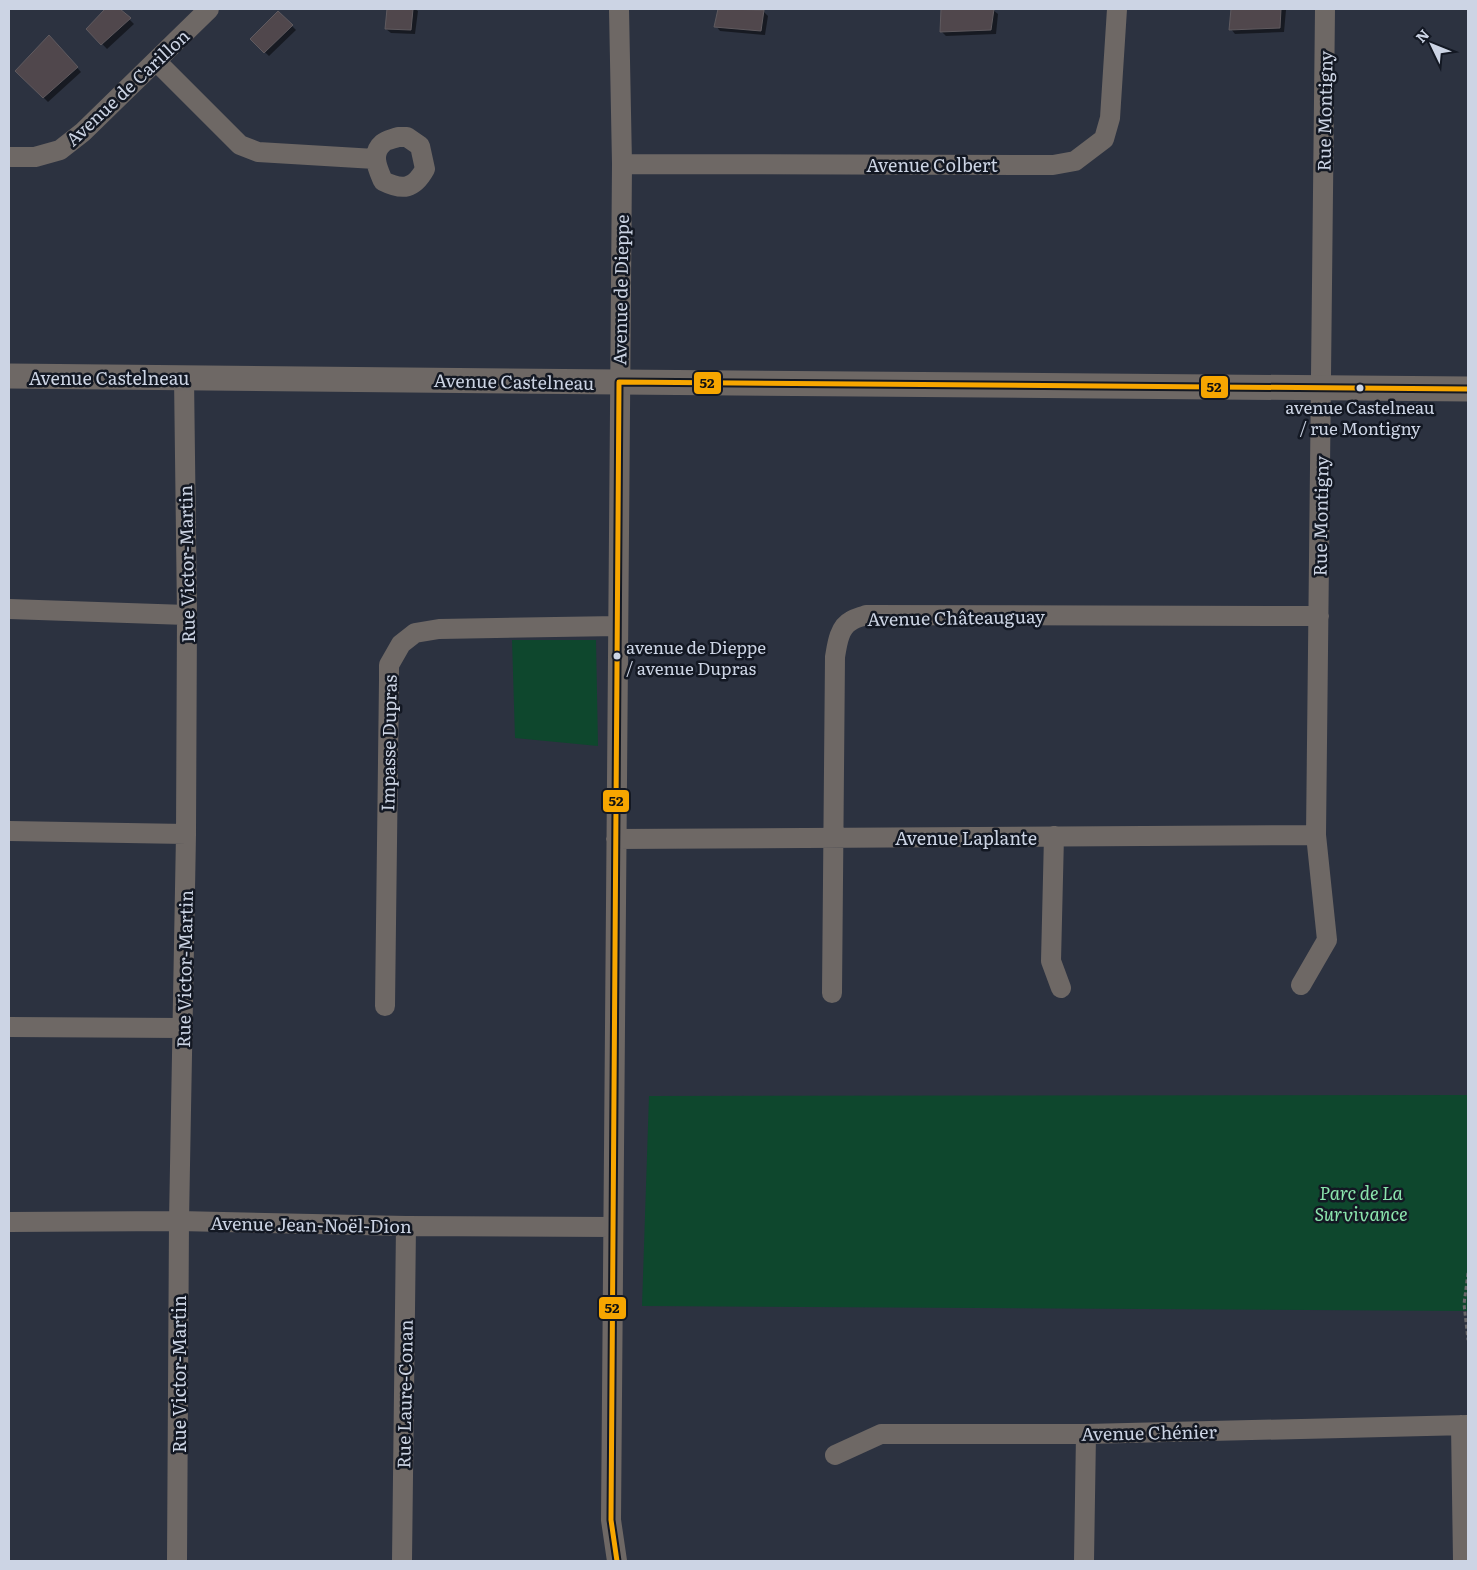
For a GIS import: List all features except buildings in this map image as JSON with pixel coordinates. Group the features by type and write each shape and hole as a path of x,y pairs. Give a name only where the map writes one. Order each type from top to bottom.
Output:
{"street":[{"name":"Avenue de Carillon","path":"9,157 36,157 60,150 83,132 209,9"},
{"name":"Avenue de Dieppe","path":"617,1561 611,1520 622,164 619,9"},
{"name":"Avenue Colbert","path":"622,164 1053,165 1075,161 1104,139 1110,118 1117,9"},
{"name":"Rue Montigny","path":"1301,985 1327,940 1316,835 1325,9"},
{"path":"156,61 240,145 258,152 375,159"},
{"name":"Avenue Castelneau","path":"9,376 1468,389"},
{"name":"Rue Victor-Martin","path":"177,1561 179,1221 186,834 187,614 184,377"},
{"path":"9,610 187,614"},
{"name":"Avenue Châteauguay","path":"832,993 835,657 843,627 850,621 866,615 1319,616"},
{"name":"Impasse Dupras","path":"385,1006 389,680 390,665 401,644 415,633 439,629 618,626"},
{"path":"9,830 186,834"},
{"name":"Avenue Laplante","path":"616,839 1316,835"},
{"path":"1054,836 1051,961 1061,988"},
{"path":"9,1027 182,1028"},
{"name":"Avenue Jean-Noël-Dion","path":"9,1222 179,1221 406,1226 613,1227"},
{"name":"Rue Laure-Conan","path":"402,1561 406,1226"},
{"path":"1463,1561 1465,1425"},
{"name":"Avenue Chénier","path":"835,1456 881,1434 1086,1434 1465,1425"},
{"path":"1084,1561 1086,1434"}],"path":[{"path":"1468,1273 1464,1304 1468,1340"}],"green space":[{"path":"512,640 596,640 598,746 515,738"},
{"name":"Parc de La Survivance","path":"1468,1095 1468,1311 642,1306 649,1096"}],"transit line":[{"name":"52","path":"617,1561 611,1520 619,382 1468,389"}],"place":[{"name":"avenue Castelneau / rue Montigny","path":"1360,388"},
{"name":"avenue de Dieppe / avenue Dupras","path":"617,656"}]}
